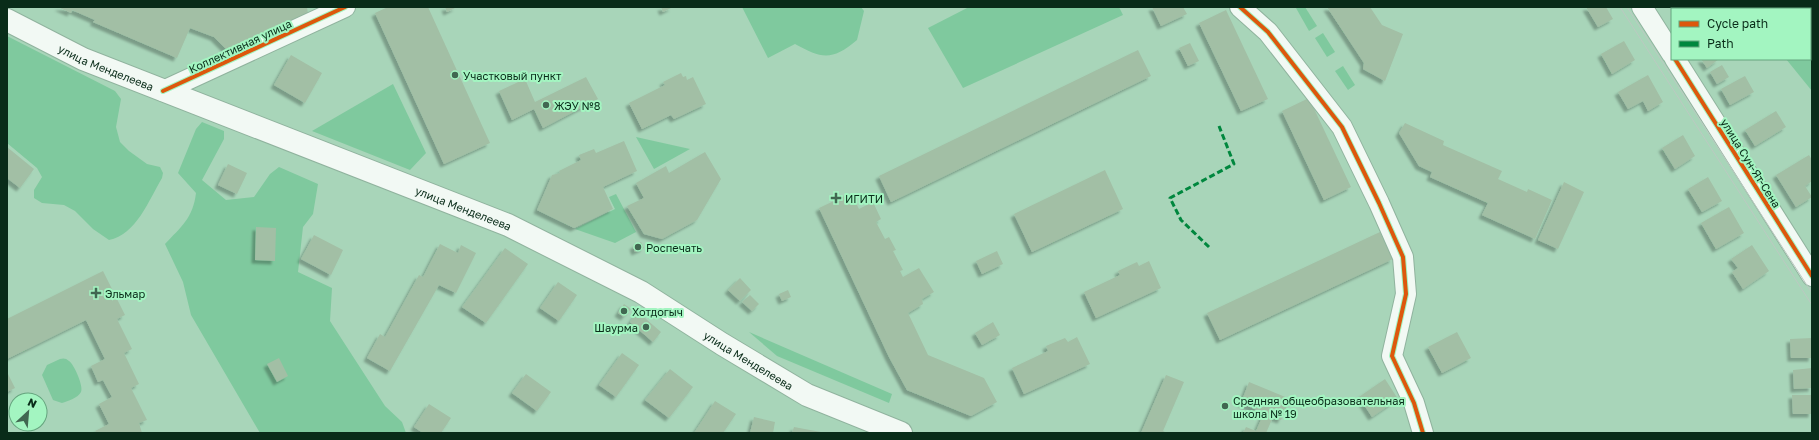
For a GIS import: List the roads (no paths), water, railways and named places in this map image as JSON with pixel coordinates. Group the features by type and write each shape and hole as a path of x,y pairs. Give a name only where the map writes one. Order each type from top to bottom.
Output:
{"main road":[{"name":"улица Менделеева","path":"7,20 83,59 508,225 642,292 722,344 807,395 890,431"}],"street":[{"name":"Коллективная улица","path":"163,91 345,7"},
{"path":"1240,7 1268,32 1342,127 1379,203 1403,257 1406,294 1392,356 1414,403 1423,433"},
{"path":"1642,7 1671,52"},
{"name":"улица Сун-Ят-Сена","path":"1676,60 1812,276"}],"tram line":[{"path":"1620,7 1812,305"},
{"path":"1627,7 1812,293"}],"place":[{"name":"Участковый пункт","path":"455,75"},
{"name":"ЖЭУ №8","path":"546,105"},
{"name":"ИГИТИ","path":"836,198"},
{"name":"Роспечать","path":"638,247"},
{"name":"Эльмар","path":"96,293"},
{"name":"Хотдогыч","path":"624,311"},
{"name":"Шаурма","path":"646,327"},
{"name":"Средняя общеобразовательная школа № 19","path":"1225,406"}]}
